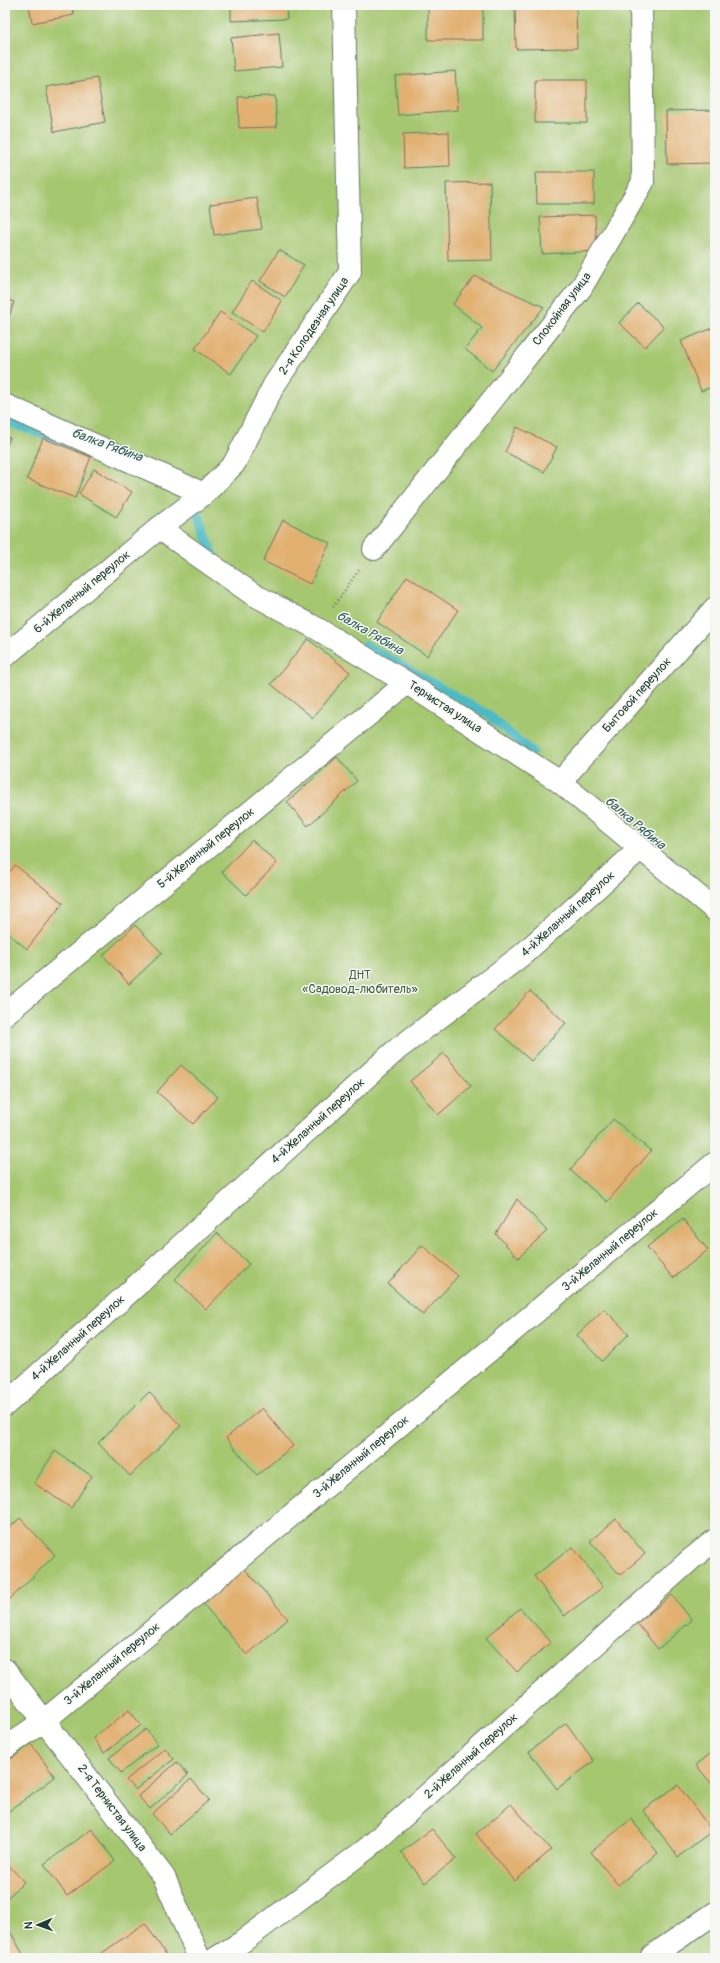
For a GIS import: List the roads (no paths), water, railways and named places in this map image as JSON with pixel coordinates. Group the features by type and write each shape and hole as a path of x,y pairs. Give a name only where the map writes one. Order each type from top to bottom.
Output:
{"street":[{"name":"2-я Колодезная улица","path":"159,528 204,494 234,464 274,386 350,272 344,5"},
{"name":"Спокойная улица","path":"374,548 580,288 643,182 641,5"},
{"path":"5,405 204,494"},
{"name":"Тернистая улица","path":"159,528 251,593 316,628 407,683 560,782 715,910"},
{"name":"6-й Желанный переулок","path":"5,656 159,528"},
{"name":"Бытовой переулок","path":"560,782 715,608"},
{"name":"5-й Желанный переулок","path":"5,1014 407,683"},
{"name":"4-й Желанный переулок","path":"5,1404 395,1051 522,956 641,848"},
{"name":"3-й Желанный переулок","path":"5,1748 45,1720 715,1163"},
{"name":"2-й Желанный переулок","path":"216,1958 242,1942 369,1847 690,1560 715,1540"},
{"name":"2-я Тернистая улица","path":"5,1670 45,1720 164,1877 199,1958"},
{"path":"652,1956 715,1913"}],"waterway":[{"name":"балка Рябина","path":"5,421 66,443"},
{"name":"балка Рябина","path":"191,504 198,514 216,561"},
{"name":"балка Рябина","path":"365,645 487,714 532,752"}],"park label":[{"name":"ДНТ «Садовод-любитель»","path":"360,982"}]}
